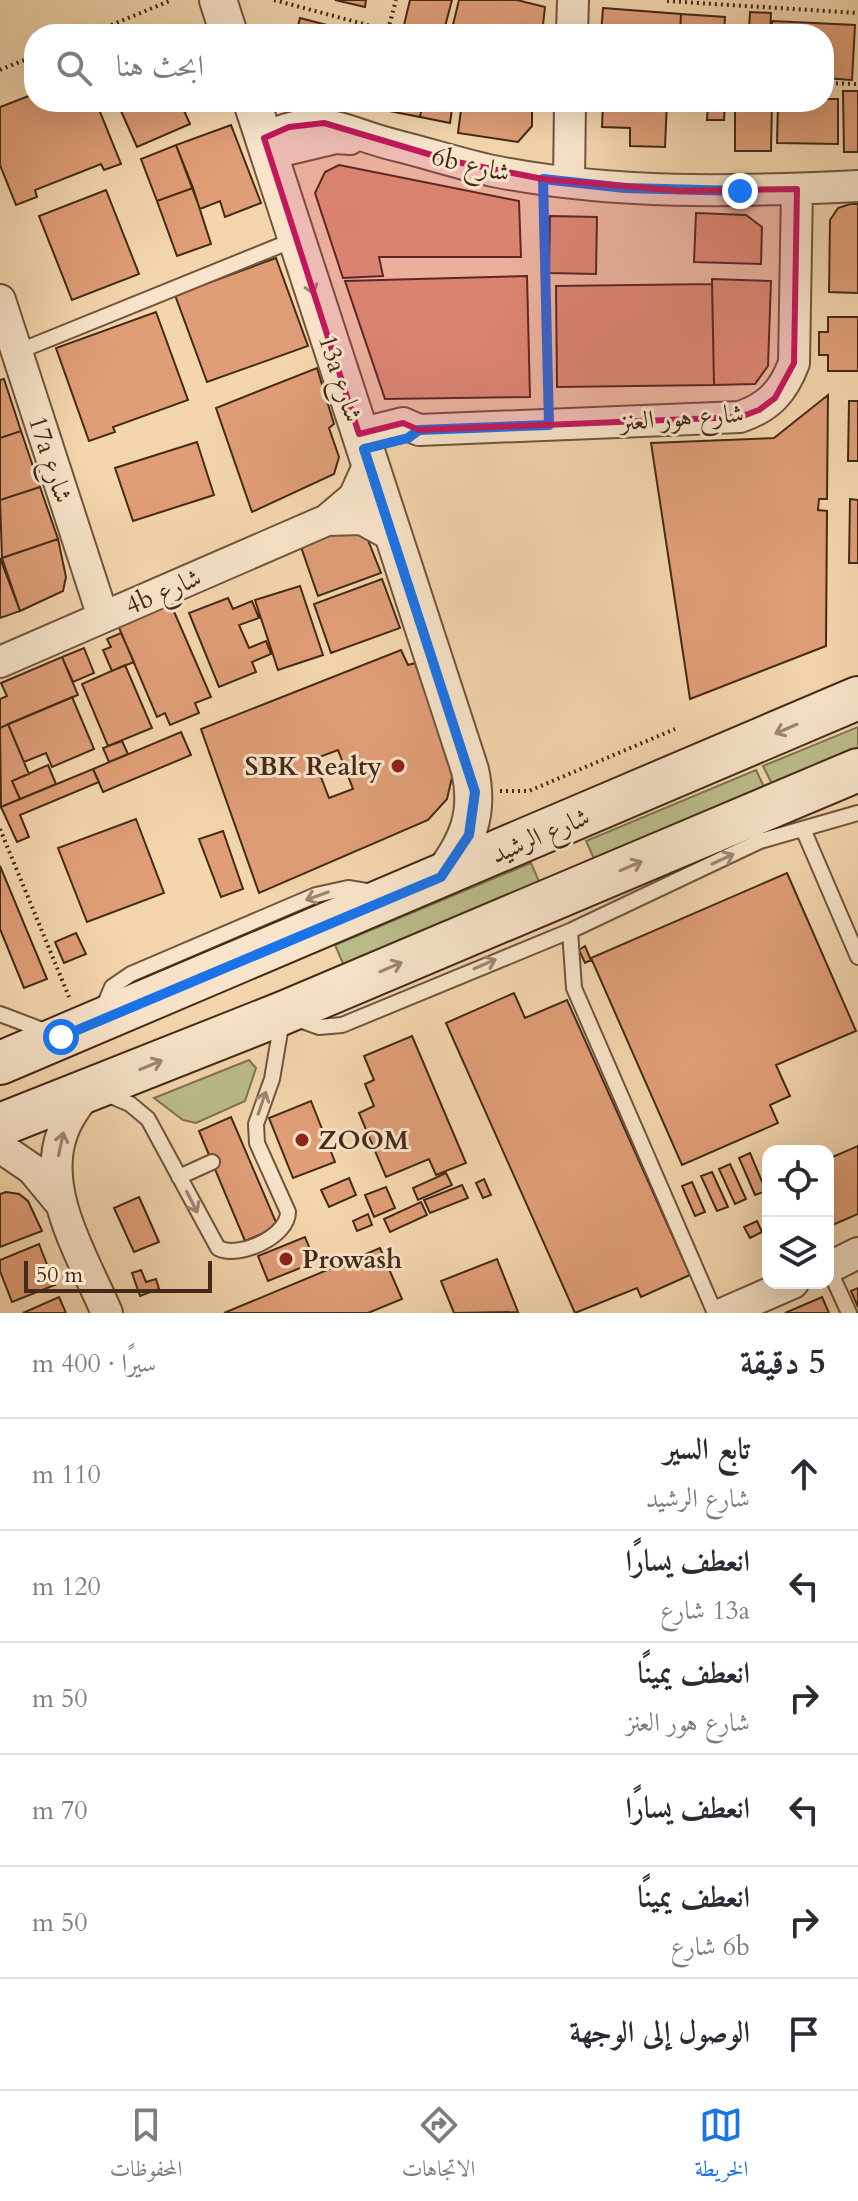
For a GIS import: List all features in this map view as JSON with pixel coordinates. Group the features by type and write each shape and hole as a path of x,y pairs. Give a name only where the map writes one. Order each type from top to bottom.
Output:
{"main road":[{"name":"شارع الرشيد","path":"0,1063 392,899 858,698"},
{"path":"0,1125 283,1013 858,770"}],"street":[{"path":"218,0 226,24"},
{"path":"572,24 573,0"},
{"name":"13a شارع","path":"255,112 470,770 475,792 469,835 441,877"},
{"path":"556,181 568,112"},
{"name":"6b شارع","path":"266,146 307,123 333,125 372,140 494,171 556,181 683,191 858,186"},
{"name":"شارع هور العنز","path":"364,449 403,423 419,430 740,417 759,410 775,398 794,363 797,189"},
{"name":"17a شارع","path":"0,300 103,617"},
{"name":"4b شارع","path":"0,662 327,520 354,497 364,449"},
{"name":"4b شارع","path":"327,520 362,519 393,536"},
{"path":"61,1204 58,1158 61,1136 88,1091"},
{"path":"0,1147 32,1169 61,1204 107,1313"},
{"path":"834,1265 858,1253"},
{"path":"724,1313 779,1289"}],"lane":[{"path":"17,352 296,239"},
{"path":"88,1091 110,1094 130,1104 148,1119 218,1248 232,1252 279,1233 288,1220 288,1212 251,1146 260,1106 274,1071 283,1013 319,1027 342,1025 570,931 760,841 858,813"},
{"path":"803,829 858,957"},
{"path":"570,931 574,988 715,1313"},
{"path":"0,1014 81,1029"},
{"path":"179,1177 212,1162"},
{"path":"834,1281 849,1313"}],"path":[{"path":"113,24 172,0"},
{"path":"274,0 365,24"},
{"path":"390,24 396,0"},
{"path":"667,1 858,13"},
{"path":"0,70 24,60"},
{"path":"834,83 858,84"},
{"path":"549,425 556,181"},
{"path":"470,770 492,791 529,791 675,729"},
{"path":"0,829 81,1029"}],"highlighted area":[{"path":"324,123 452,161 543,179 683,191 797,189 794,363 775,398 759,410 740,417 419,430 403,423 359,434 264,138 289,127"}],"green space":[{"path":"858,727 858,752 774,788 763,766"},
{"path":"756,770 766,791 596,863 586,841"},
{"path":"531,863 541,886 345,968 335,945"},
{"path":"249,1060 256,1068 245,1101 196,1123 183,1120 154,1098"}],"building":[{"path":"335,0 366,0 365,7"},
{"path":"410,0 452,0 446,24 404,24"},
{"path":"459,0 517,0 545,7 543,24 453,24"},
{"path":"603,8 681,14 680,24 602,24"},
{"path":"750,12 771,13 770,24 749,24"},
{"path":"681,14 725,17 725,24 680,24"},
{"path":"300,18 323,24 298,24"},
{"path":"772,21 855,25 852,80 834,79 834,24 772,24"},
{"path":"843,91 858,91 858,152 844,152"},
{"path":"24,98 24,112 100,112 121,164 104,170 101,164 35,190 37,197 16,205 0,165 0,107"},
{"path":"834,99 838,99 838,144 777,143 778,112 834,112"},
{"path":"121,112 185,112 190,124 137,147"},
{"path":"394,112 421,112 420,117"},
{"path":"421,112 452,112 450,123 420,117"},
{"path":"461,112 532,112 532,126 518,142 458,133"},
{"path":"603,112 667,112 665,147 630,146 630,128 602,127"},
{"path":"707,112 724,112 724,120 707,120"},
{"path":"735,112 772,112 771,151 735,151"},
{"path":"231,125 261,203 225,217 220,201 200,209 176,145"},
{"path":"176,145 193,188 157,201 141,159"},
{"path":"339,165 519,201 521,257 379,257 383,276 343,278 315,193 325,172"},
{"path":"193,188 211,244 177,256 157,201"},
{"path":"106,190 139,274 72,300 39,216"},
{"path":"858,204 858,293 829,292 830,220 838,208"},
{"path":"696,213 746,215 762,227 761,264 694,262"},
{"path":"550,216 597,217 596,274 549,273"},
{"path":"276,258 308,346 207,382 175,295"},
{"path":"527,276 530,397 385,399 345,281"},
{"path":"712,279 771,281 768,366 755,384 714,385"},
{"path":"712,284 714,385 557,387 556,286"},
{"path":"156,312 188,400 113,427 115,432 89,441 56,348"},
{"path":"828,317 858,317 858,371 828,371 828,355 819,355 819,332 828,332"},
{"path":"317,368 334,424 329,428 339,457 334,474 252,512 216,408"},
{"path":"4,379 21,431 0,438 0,380"},
{"path":"828,395 827,499 819,499 818,510 827,511 826,646 690,699 651,443 774,438"},
{"path":"849,401 858,401 858,461 848,461"},
{"path":"21,431 40,487 0,500 0,438"},
{"path":"197,442 214,495 133,521 115,468"},
{"path":"40,487 58,539 2,558 0,500"},
{"path":"850,499 858,500 858,563 849,563"},
{"path":"349,527 364,530 381,573 318,596 300,544"},
{"path":"58,539 66,577 63,591 20,611 2,558"},
{"path":"0,558 20,611 0,618"},
{"path":"382,579 400,628 331,653 314,604"},
{"path":"300,586 323,655 278,670 255,600"},
{"path":"228,598 233,609 252,601 259,618 239,625 249,648 266,641 271,654 252,662 256,672 219,687 189,613"},
{"path":"169,600 211,697 195,703 199,713 170,725 165,713 157,717 117,623"},
{"path":"121,633 134,662 112,671 103,650 111,647 107,639"},
{"path":"84,648 94,673 73,682 62,657"},
{"name":"SBK Realty","path":"401,650 408,665 415,663 453,773 447,799 428,820 259,893 201,729","holes":["338,750 353,789 329,798 314,759"]},
{"path":"62,657 78,695 0,728 0,699 7,696 1,683"},
{"path":"125,665 152,728 108,746 82,684"},
{"path":"72,697 94,749 52,767 46,753 24,762 8,724"},
{"path":"8,724 29,774 12,781 20,799 1,807 0,728"},
{"path":"181,732 191,755 103,792 93,769"},
{"path":"122,741 128,754 109,762 103,748"},
{"path":"48,765 56,784 20,799 12,781"},
{"path":"93,769 99,782 20,815 29,837 17,842 1,807"},
{"path":"136,819 164,893 87,922 58,848"},
{"path":"223,831 243,889 221,897 199,839"},
{"path":"0,866 47,979 24,988 0,929"},
{"path":"787,873 856,1031 776,1065 790,1096 770,1105 778,1123 682,1165 591,958"},
{"path":"76,933 86,954 64,963 55,942"},
{"path":"585,946 591,960 585,963 579,950"},
{"path":"514,993 525,1018 567,1000 690,1275 641,1297 637,1288 575,1313 446,1023"},
{"path":"412,1036 466,1163 436,1175 429,1159 386,1177 359,1113 374,1106 365,1084 374,1080 364,1056"},
{"name":"ZOOM","path":"311,1101 335,1162 293,1178 269,1118"},
{"path":"231,1117 278,1227 245,1241 199,1131"},
{"path":"858,1146 858,1214 834,1224 834,1217 834,1156"},
{"path":"750,1153 762,1182 762,1192 755,1195 739,1158"},
{"path":"730,1164 746,1199 735,1204 719,1169"},
{"path":"712,1172 728,1207 717,1211 701,1176"},
{"path":"446,1173 452,1185 418,1200 413,1188"},
{"path":"349,1178 356,1195 329,1207 321,1190"},
{"path":"484,1179 491,1195 483,1198 476,1183"},
{"path":"692,1182 705,1212 695,1216 682,1186"},
{"path":"462,1185 468,1198 430,1213 424,1200"},
{"path":"386,1187 395,1208 374,1217 365,1195"},
{"path":"0,1194 19,1194 28,1201 42,1231 0,1247"},
{"path":"139,1197 159,1242 134,1252 114,1208"},
{"path":"421,1202 427,1215 390,1232 384,1219"},
{"path":"368,1214 372,1225 357,1231 353,1221"},
{"path":"757,1221 762,1232 750,1238 744,1227"},
{"name":"Prowash","path":"305,1237 315,1262 268,1281 258,1256"},
{"path":"39,1244 55,1285 12,1302 0,1271 0,1260"},
{"path":"380,1248 402,1299 368,1313 224,1313"},
{"path":"497,1259 518,1312 454,1313 441,1281"},
{"path":"141,1270 146,1282 156,1279 159,1289 140,1296 132,1273"},
{"path":"858,1288 858,1307 851,1291"},
{"path":"59,1297 66,1313 23,1313"},
{"path":"822,1297 829,1313 785,1313"}],"place":[{"name":"SBK Realty","path":"398,766"},
{"name":"ZOOM","path":"302,1140"},
{"name":"Prowash","path":"286,1259"}],"route":[{"path":"61,1037 441,877 469,835 475,814 475,792 364,449 408,438 419,430 549,425 543,179 625,188 740,191"}]}
